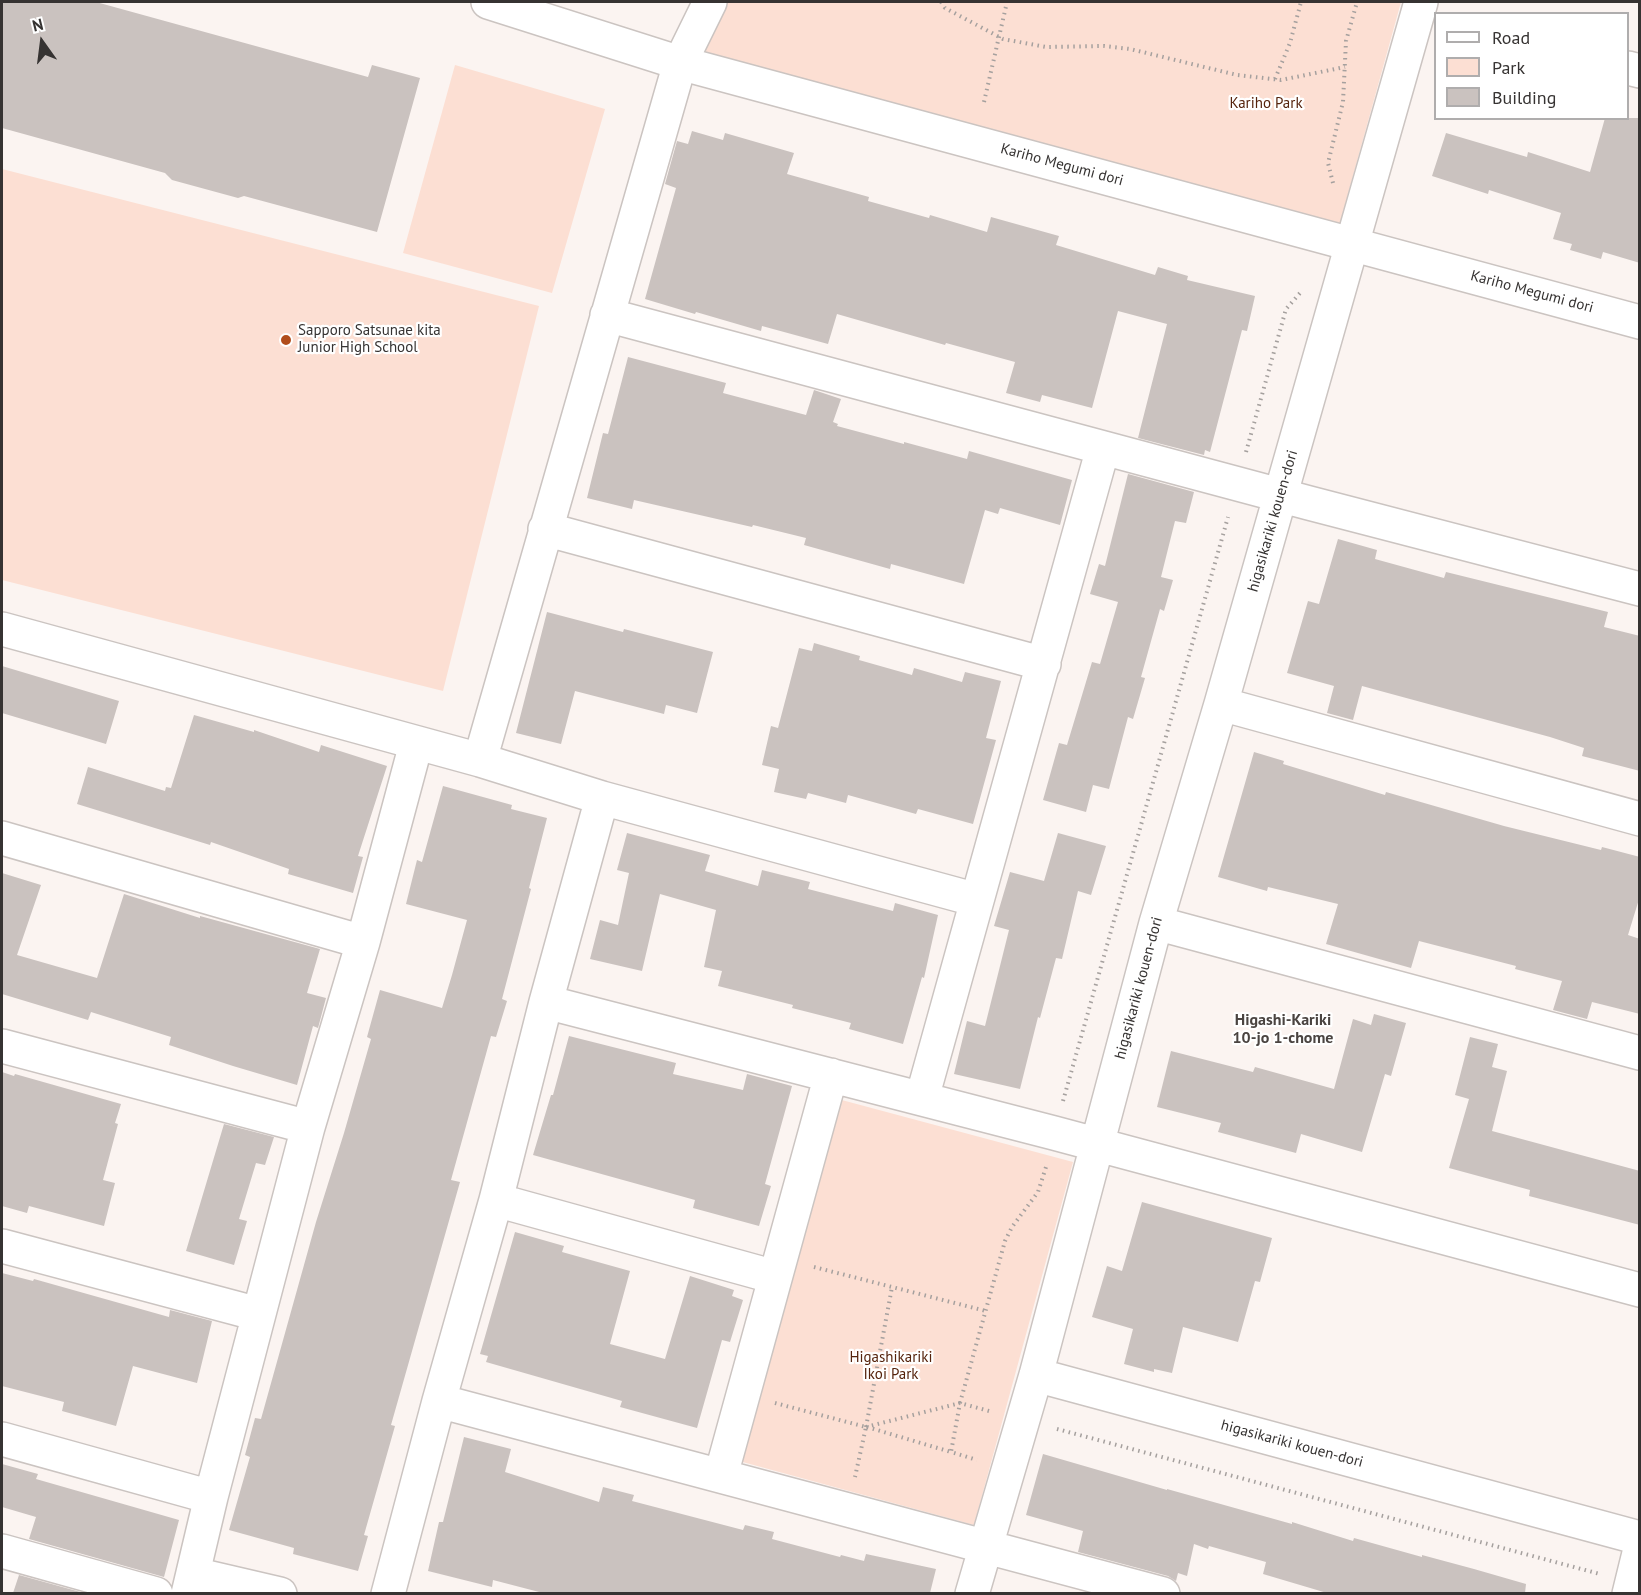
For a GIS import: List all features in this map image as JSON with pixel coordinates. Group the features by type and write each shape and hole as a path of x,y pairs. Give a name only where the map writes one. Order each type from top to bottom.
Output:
{"street":[{"name":"Kariho Megumi dori","path":"488,2 680,63 1640,322"},
{"path":"480,760 680,63 710,2"},
{"name":"higasikariki kouen-dori","path":"1425,10 1352,243 1281,496 1156,923 1036,1375 1640,1538"},
{"path":"607,315 1640,590"},
{"path":"921,1098 1103,448"},
{"path":"545,530 1044,664"},
{"path":"2,629 480,760 602,798 977,900"},
{"path":"1221,704 1640,819"},
{"path":"280,1593 191,1584 211,1497 308,1127 363,942 416,744"},
{"path":"388,1593 496,1200 546,1002 602,798"},
{"path":"2,838 363,942"},
{"path":"1156,923 1640,1053"},
{"path":"546,1002 921,1098 1640,1290"},
{"path":"2,1046 308,1127"},
{"path":"721,1475 831,1075"},
{"path":"496,1200 775,1277"},
{"path":"2,1246 258,1314"},
{"path":"972,1593 1036,1375"},
{"path":"439,1401 721,1475 985,1548 1163,1593"},
{"path":"2,1439 211,1497"},
{"path":"1618,1585 1640,1549"},
{"path":"2,1551 68,1582 156,1593"}],"path":[{"path":"941,2 945,8 998,37 1046,47 1104,46 1130,49 1237,75 1281,80 1345,67"},
{"path":"984,102 1007,2"},
{"path":"1275,79 1290,43 1301,2"},
{"path":"1334,190 1328,163 1343,102 1346,41 1357,2"},
{"path":"1244,459 1286,309 1304,289"},
{"path":"1060,1110 1229,514"},
{"path":"951,1452 960,1403 1005,1240 1038,1192 1047,1162"},
{"path":"810,1266 986,1311"},
{"path":"853,1484 892,1287"},
{"path":"774,1403 986,1462"},
{"path":"866,1427 960,1403 991,1412"},
{"path":"1051,1428 1618,1585"}],"green space":[{"name":"Kariho Park","path":"711,2 1401,2 1338,230 681,53"},
{"path":"455,65 605,109 552,293 403,253"},
{"path":"2,169 539,306 443,691 2,580"},
{"name":"Higashikariki Ikoi Park","path":"838,1099 1073,1162 974,1525 739,1461"}],"building":[{"path":"2,2 96,2 368,77 372,65 420,78 377,232 244,196 238,198 172,180 165,173 2,128"},
{"path":"1640,118 1640,263 1603,252 1601,259 1570,250 1572,244 1553,239 1561,213 1489,190 1488,194 1432,176 1446,133 1527,157 1528,152 1590,172 1604,120"},
{"path":"692,131 723,140 725,133 794,153 787,174 869,197 868,201 929,218 930,215 987,232 991,217 1059,236 1056,245 1155,275 1158,267 1188,276 1187,280 1255,296 1247,331 1242,330 1210,452 1205,450 1204,455 1138,438 1167,324 1118,311 1092,408 1042,395 1040,402 1006,393 1015,362 946,343 945,345 837,314 828,344 762,326 761,331 645,299 676,188 665,184 677,141 688,144"},
{"path":"628,357 726,383 723,393 806,415 814,390 841,399 833,422 838,424 837,426 967,459 969,451 1072,480 1060,525 1000,508 998,514 985,510 964,584 891,564 890,569 804,545 806,538 753,525 752,527 634,500 632,509 587,498 603,433 608,434"},
{"path":"1128,474 1194,492 1186,523 1175,521 1161,577 1173,580 1164,611 1160,609 1141,677 1145,678 1133,719 1128,717 1109,789 1093,785 1086,812 1043,800 1059,743 1067,745 1092,662 1100,664 1118,602 1090,594 1099,564 1105,566"},
{"path":"1338,539 1377,550 1375,559 1444,578 1446,572 1608,612 1604,627 1640,636 1640,771 1582,756 1584,748 1550,737 1362,686 1353,720 1327,713 1334,686 1287,673 1308,601 1319,604"},
{"path":"547,612 713,652 697,713 666,705 664,714 575,691 561,744 516,733"},
{"path":"814,643 860,656 859,660 912,675 914,668 962,682 965,672 1001,681 986,738 996,740 973,824 918,809 916,814 848,795 846,803 808,793 806,799 774,792 779,769 762,765 771,726 778,728 799,648 812,651"},
{"path":"2,666 119,701 106,744 2,713"},
{"path":"194,715 254,732 254,730 319,752 321,745 387,766 358,856 363,857 353,893 288,874 289,869 211,842 210,845 77,804 88,767 165,791 166,787 171,788"},
{"path":"1254,752 1284,761 1283,764 1385,795 1386,792 1504,826 1601,850 1602,847 1640,857 1640,896 1628,935 1640,939 1640,1014 1592,1002 1587,1019 1553,1010 1562,981 1515,969 1516,966 1419,941 1411,968 1326,944 1338,904 1268,887 1267,891 1218,877"},
{"path":"443,786 512,805 511,809 547,818 502,999 507,1001 496,1037 491,1036 451,1180 460,1182 391,1425 395,1426 364,1535 368,1536 358,1571 293,1554 294,1548 229,1530 250,1457 245,1455 255,1418 261,1419 316,1222 371,1039 367,1037 380,990 442,1008 452,975 467,920 406,904 417,860 422,862"},
{"path":"627,833 710,855 705,871 758,886 762,870 810,882 808,889 893,911 895,903 938,915 924,978 922,977 903,1044 849,1029 851,1023 718,986 722,971 704,967 716,910 660,894 642,971 590,959 600,920 618,925 629,873 617,870"},
{"path":"1058,833 1106,846 1091,895 1078,891 1062,959 1056,958 1020,1089 954,1074 967,1021 985,1026 1009,930 994,926 1010,872 1044,881"},
{"path":"2,873 41,885 17,955 97,978 124,894 200,918 200,916 320,949 307,993 326,998 318,1028 313,1026 297,1085 169,1045 171,1037 91,1012 88,1020 2,994"},
{"path":"1374,1014 1406,1023 1391,1076 1385,1074 1362,1152 1301,1134 1296,1153 1218,1132 1221,1123 1157,1107 1171,1051 1253,1072 1255,1067 1334,1089 1353,1019 1371,1025"},
{"path":"569,1036 676,1063 673,1074 743,1090 747,1074 792,1086 765,1184 771,1186 759,1226 693,1208 695,1200 533,1155"},
{"path":"1470,1037 1498,1044 1492,1067 1507,1071 1492,1131 1640,1171 1640,1225 1529,1196 1530,1190 1449,1168 1469,1099 1455,1095"},
{"path":"2,1072 121,1104 103,1180 115,1183 104,1226 29,1206 27,1213 2,1206"},
{"path":"224,1124 274,1137 265,1165 256,1163 239,1219 247,1221 234,1265 186,1251"},
{"path":"1142,1202 1272,1238 1260,1282 1255,1281 1238,1342 1183,1327 1172,1373 1154,1369 1154,1372 1124,1364 1133,1329 1092,1317 1107,1266 1122,1271"},
{"path":"515,1232 564,1246 562,1252 630,1271 610,1344 665,1359 690,1276 734,1290 732,1296 743,1300 730,1342 722,1340 697,1428 620,1407 622,1401 486,1362 488,1356 480,1354"},
{"path":"2,1273 33,1281 34,1279 169,1317 170,1310 212,1321 197,1383 133,1366 116,1426 62,1411 64,1402 2,1386"},
{"path":"464,1437 511,1449 505,1472 599,1502 603,1487 634,1495 632,1501 743,1530 745,1525 774,1532 772,1539 840,1557 841,1555 864,1561 866,1554 936,1569 930,1593 543,1593 493,1580 492,1587 428,1571 439,1522 443,1522"},
{"path":"1043,1454 1167,1490 1292,1524 1292,1522 1353,1541 1354,1538 1474,1569 1526,1584 1525,1593 1327,1593 1263,1574 1266,1562 1194,1544 1187,1576 1178,1573 1176,1581 1168,1576 1078,1552 1083,1531 1026,1515"},
{"path":"2,1464 38,1474 36,1479 179,1520 164,1577 29,1539 36,1517 2,1507"},
{"path":"19,1575 84,1593 13,1593"}],"place":[{"name":"Sapporo Satsunae kita Junior High School","path":"286,340"}],"district":[{"name":"Higashi-Kariki 10-jo 1-chome","path":"1283,1029"}]}
